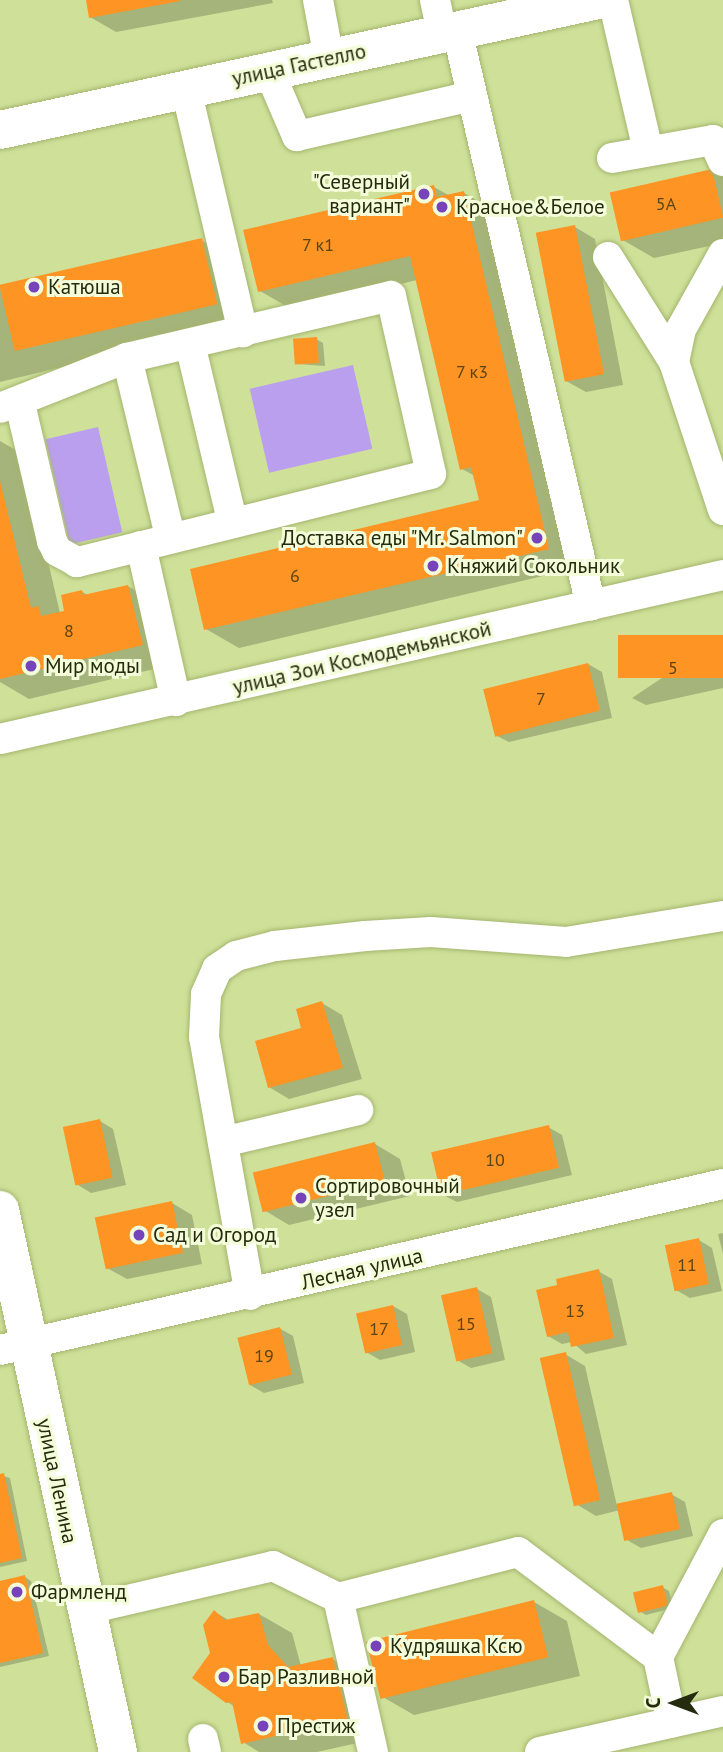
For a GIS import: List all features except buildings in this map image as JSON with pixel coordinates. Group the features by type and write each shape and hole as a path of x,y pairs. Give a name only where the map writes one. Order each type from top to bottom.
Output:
{"main road":[{"name":"улица Гастелло","path":"0,130 329,58 444,21 597,0"},
{"name":"улица Ленина","path":"0,1210 14,1347 84,1610 118,1752"}],"street":[{"path":"318,0 329,58"},
{"path":"613,0 648,151"},
{"path":"444,21 471,96 591,606"},
{"path":"269,71 297,136 471,96"},
{"path":"186,89 243,331"},
{"path":"612,158 713,140 723,161"},
{"path":"674,362 681,329 723,254"},
{"path":"608,257 674,362 723,510"},
{"path":"391,296 431,474 232,520 77,562 57,551 10,405 127,358 190,344 391,296"},
{"path":"190,344 232,520"},
{"path":"127,358 170,537"},
{"path":"141,545 176,701"},
{"name":"улица Зои Космодемьянской","path":"0,739 723,575"},
{"path":"250,1295 202,1017 206,993 217,970 236,956 275,946 431,933 588,940 723,916"},
{"path":"223,1142 358,1110"},
{"name":"Лесная улица","path":"14,1347 250,1295 723,1184"},
{"path":"672,1723 658,1657 723,1534"},
{"path":"84,1610 273,1566 338,1598 518,1552 658,1657"},
{"path":"338,1598 373,1752"},
{"path":"540,1752 723,1712"}],"shaded area":[{"path":"353,365 372,449 269,473 250,389"},
{"path":"98,427 122,532 70,544 45,439"}],"place":[{"name":"\"Северный вариант\"","path":"424,194"},
{"name":"Красное&Белое","path":"442,207"},
{"name":"Катюша","path":"34,287"},
{"name":"Доставка еды \"Mr. Salmon\"","path":"537,538"},
{"name":"Княжий Сокольник","path":"433,566"},
{"name":"Мир моды","path":"31,666"},
{"name":"Сортировочный узел","path":"301,1198"},
{"name":"Сад и Огород","path":"139,1235"},
{"name":"Фармленд","path":"17,1592"},
{"name":"Кудряшка Ксю","path":"376,1646"},
{"name":"Бар Разливной","path":"224,1677"},
{"name":"Престиж","path":"263,1726"}]}
